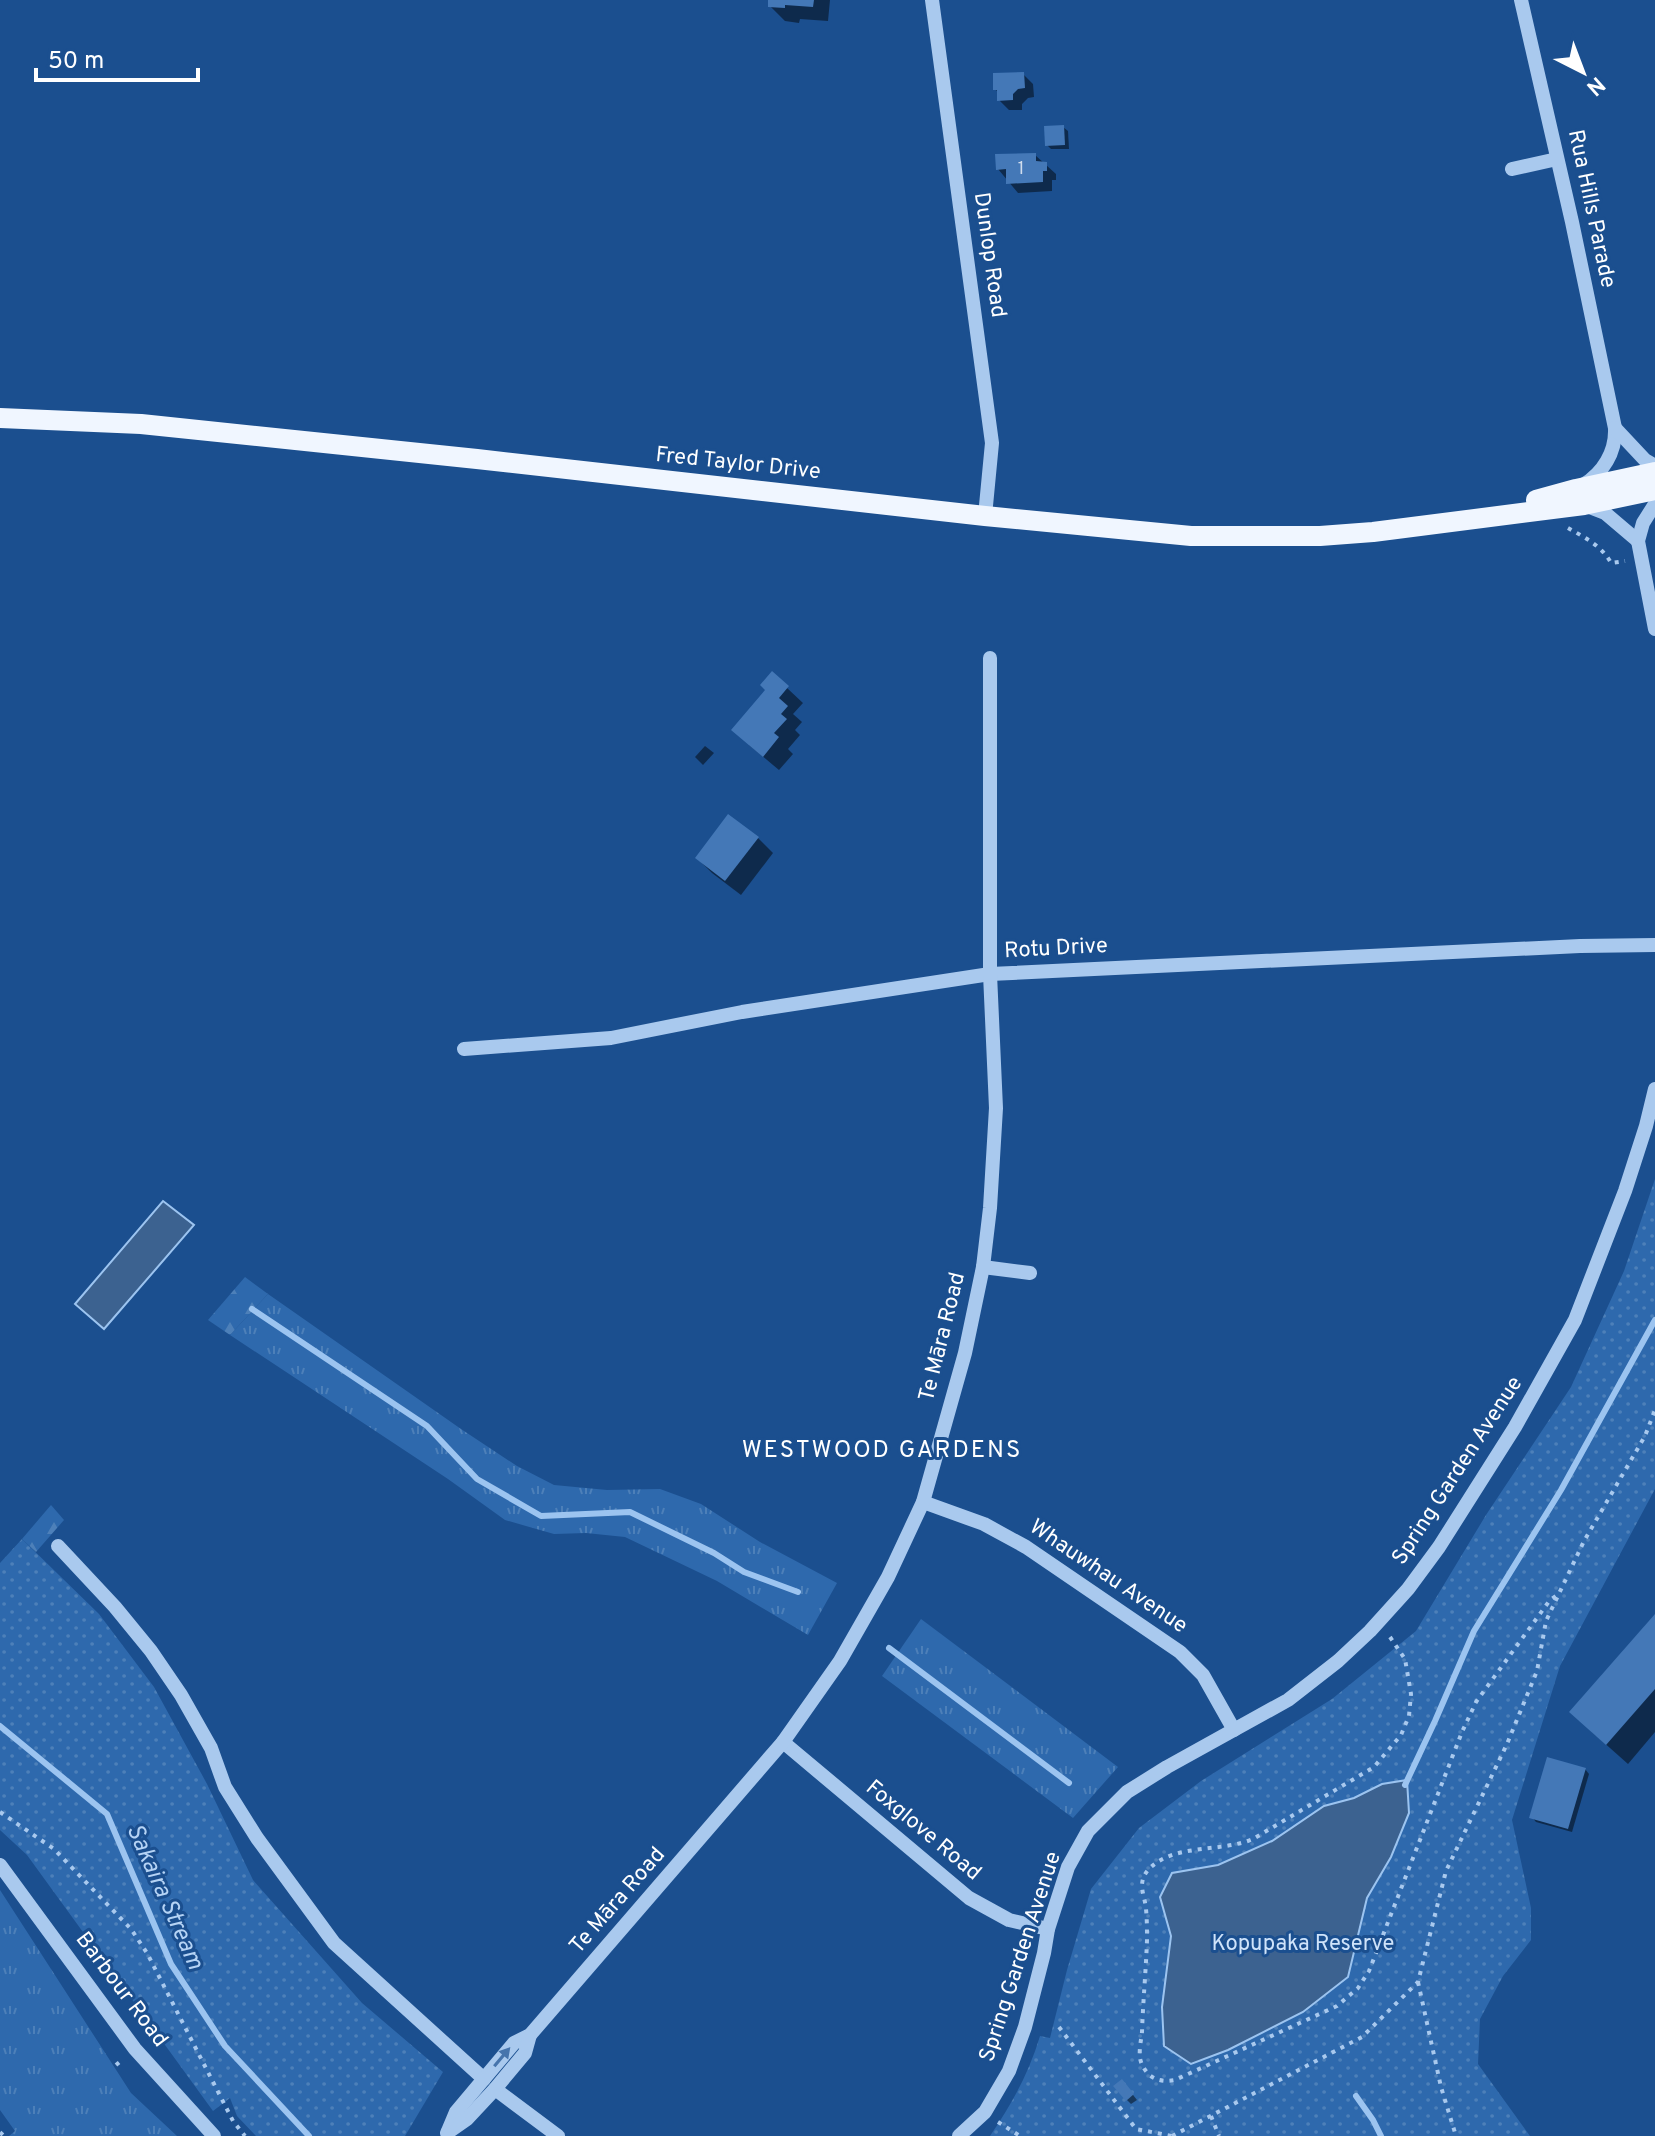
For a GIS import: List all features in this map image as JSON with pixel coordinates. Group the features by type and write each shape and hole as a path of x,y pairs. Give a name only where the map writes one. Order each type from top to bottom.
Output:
{"main road":[{"name":"Fred Taylor Drive","path":"0,418 141,424 1191,536 1346,534 1470,519 1580,497 1655,490"},
{"name":"Fred Taylor Drive","path":"1580,497 1655,472"}],"street":[{"name":"Dunlop Road","path":"932,0 992,443 985,516"},
{"name":"Rua Hills Parade","path":"1521,0 1615,428"},
{"path":"1512,169 1557,159"},
{"path":"1615,428 1645,460 1655,466"},
{"path":"1615,428 1615,440 1606,463 1580,497 1638,541"},
{"path":"1655,504 1643,523 1638,541 1655,629"},
{"name":"Te Māra Road","path":"446,2134 456,2112 514,2043 530,2035 783,1742 840,1661 888,1577 923,1502 965,1353 983,1267 990,1208 996,1108 990,974 990,658"},
{"name":"Rotu Drive","path":"464,1049 611,1038 742,1012 990,974 1655,945"},
{"name":"Spring Garden Avenue","path":"959,2136 985,2112 1009,2071 1025,2027 1048,1929 1068,1867 1088,1831 1127,1792 1288,1700 1338,1661 1408,1589 1439,1547 1515,1427 1575,1320 1625,1191 1655,1089"},
{"path":"983,1267 1030,1273"},
{"name":"Whauwhau Avenue","path":"923,1502 984,1524 1026,1547 1180,1652 1203,1675 1234,1730"},
{"path":"58,1546 151,1651 211,1748 225,1787 241,1813 334,1943 484,2079"},
{"name":"Foxglove Road","path":"783,1742 969,1898 1009,1920 1048,1929"},
{"name":"Barbour Road","path":"0,1865 135,2049 214,2136"},
{"name":"Te Māra Road","path":"446,2134 467,2119 495,2089 525,2053 530,2035"},
{"path":"495,2089 558,2136"}],"path":[{"path":"1559,523 1599,549 1611,563 1628,561"},
{"path":"1456,2136 1441,2087 1418,1982 1446,1871 1537,1671 1546,1621 1584,1541 1645,1436 1655,1410"},
{"path":"1390,1637 1405,1659 1411,1694 1409,1716 1401,1735 1374,1767 1253,1839 1225,1848 1179,1852 1150,1868 1144,1877 1141,1892 1146,1906 1147,1942 1140,2060 1150,2077 1163,2082 1175,2080 1337,2006 1358,1988 1369,1971 1476,1702 1550,1600 1559,1594"},
{"path":"0,1812 54,1849 131,1929 147,1953 233,2121 245,2136"},
{"path":"1059,2027 1136,2129 1172,2136 1362,2037 1418,1982"},
{"path":"1211,2116 1219,2136"},
{"path":"995,2119 1020,2136"},
{"path":"0,2135 5,2130"}],"green space":[{"name":"Kopupaka Reserve","path":"1655,1179 1655,1489 1560,1666 1512,1820 1531,1908 1531,1940 1503,1976 1480,2019 1478,2064 1530,2136 990,2136 1019,2088 1040,2036 1050,2038 1091,1889 1139,1828 1201,1781 1332,1699 1416,1631 1486,1515 1571,1387 1624,1271"},
{"path":"245,1277 268,1294 230,1335 208,1320"},
{"path":"268,1294 461,1429 517,1466 554,1485 607,1490 660,1489 701,1504 760,1542 837,1583 808,1635 717,1581 625,1537 554,1534 505,1520 230,1335"},
{"path":"51,1505 64,1520 36,1552 22,1539"},
{"path":"22,1539 99,1614 154,1687 207,1784 253,1880 362,2003 443,2072 405,2136 256,2136 237,2116 230,2098 213,2111 27,1855 0,1830 0,1563"},
{"path":"921,1619 1118,1767 1073,1818 882,1676"},
{"path":"0,1890 131,2093 177,2136 9,2136 15,2131 0,2110"}],"shaded area":[{"path":"163,1201 194,1225 104,1329 75,1304"},
{"path":"1407,1780 1409,1813 1391,1857 1367,1898 1348,1977 1303,2012 1228,2050 1191,2064 1164,2046 1162,2007 1171,1936 1160,1897 1172,1873 1218,1865 1272,1841 1324,1806 1354,1798 1382,1784"}],"building":[{"path":"768,0 814,0 813,7 785,5 785,8 768,7"},
{"path":"1024,72 1025,88 1013,94 1013,100 997,101 997,90 993,90 993,73"},
{"path":"1064,125 1065,145 1045,146 1044,126"},
{"path":"1036,153 1036,161 1047,162 1043,182 1006,184 1006,169 996,170 995,154"},
{"path":"772,671 789,686 779,698 788,706 781,714 787,719 774,733 779,737 763,757 731,730 765,690 760,685"},
{"path":"728,814 759,837 725,881 695,858"},
{"path":"1655,1614 1655,1689 1606,1745 1569,1712"},
{"path":"1547,1757 1586,1768 1568,1829 1529,1818"},
{"path":"1122,2079 1134,2094 1126,2101 1113,2086"}],"waterway":[{"path":"252,1309 427,1426 477,1479 541,1516 630,1512 714,1553 744,1572 798,1592"},
{"path":"1405,1785 1474,1631 1561,1490 1655,1320"},
{"path":"889,1648 1069,1783"},
{"name":"Sakaira Stream","path":"0,1726 107,1814 171,1964 225,2046 309,2136"},
{"path":"1356,2096 1381,2136"}],"district":[{"name":"WESTWOOD GARDENS","path":"882,1451"}]}
